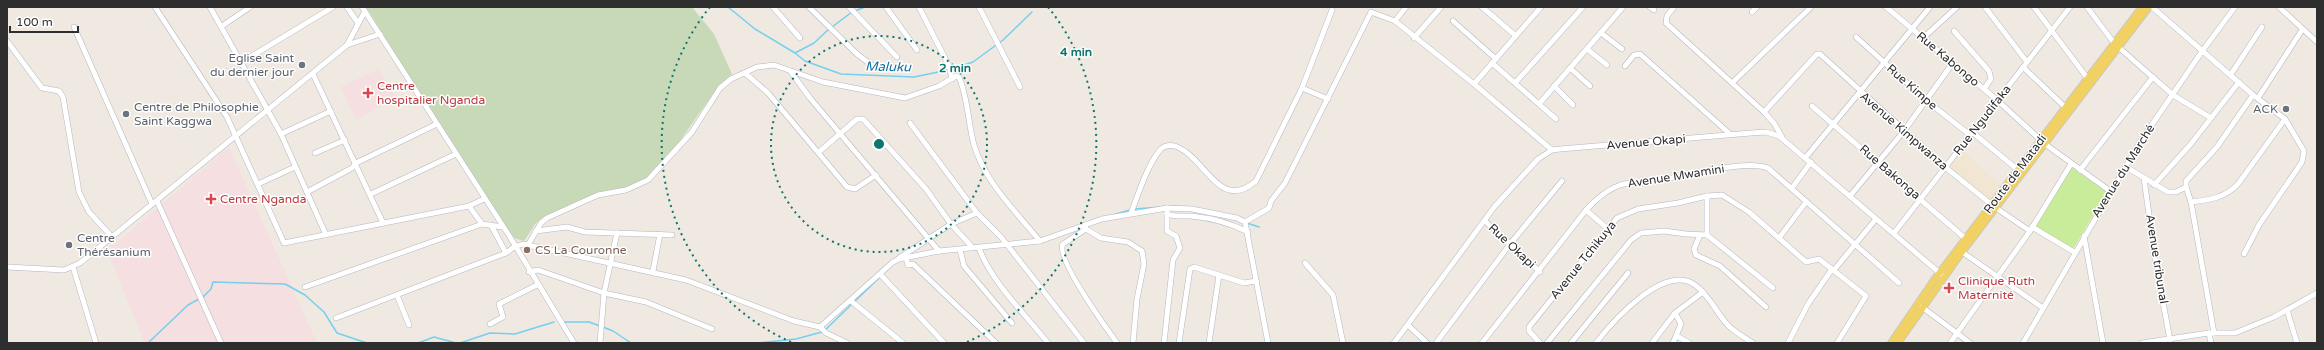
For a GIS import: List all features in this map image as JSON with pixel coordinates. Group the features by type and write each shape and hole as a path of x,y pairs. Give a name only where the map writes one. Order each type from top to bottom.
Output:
{"main road":[{"name":"Route de Matadi","path":"1891,343 1942,275 1962,252 1994,206 2116,44 2142,7"},
{"name":"Route de Matadi","path":"2013,181 2018,170 2043,142 2088,79 2116,44 2149,7"},
{"name":"Route de Matadi","path":"1898,343 1966,239 1994,206"}],"street":[{"path":"155,7 223,110 284,243 469,206 484,199"},
{"path":"210,7 269,110 326,235"},
{"path":"222,26 250,7"},
{"path":"242,62 333,7"},
{"path":"347,7 358,23"},
{"path":"773,7 800,38"},
{"path":"809,7 857,54 873,66"},
{"path":"850,7 897,57"},
{"path":"886,7 917,50"},
{"path":"920,7 949,66 951,76"},
{"path":"979,7 1020,87"},
{"path":"1395,21 1406,7"},
{"path":"1414,38 1441,7"},
{"path":"1482,7 1516,36"},
{"path":"1516,83 1583,7"},
{"path":"1539,104 1623,7"},
{"path":"1674,7 1666,16 1666,23 1764,112 1774,122 1782,138"},
{"path":"1752,12 1757,7"},
{"path":"1732,82 1811,7"},
{"name":"Rue Kabongo","path":"1886,7 1952,64 1997,100 2043,142 2071,164 2110,191"},
{"path":"1806,157 1911,28 1930,7"},
{"path":"1923,38 1957,7"},
{"path":"1985,7 2027,62"},
{"path":"2034,7 2088,79"},
{"name":"Rue Ngudifaka","path":"1894,233 2070,7"},
{"path":"2088,7 2116,44 2173,95 2211,118"},
{"path":"2152,7 2256,97 2285,119 2304,152 2302,162 2258,225 2244,254"},
{"path":"2279,7 2302,30 2317,42"},
{"path":"1474,84 1539,8"},
{"name":"Avenue du Marché","path":"2023,343 2074,252 2140,142 2232,8"},
{"path":"347,45 363,9"},
{"path":"363,9 503,227 565,331 574,343"},
{"path":"1131,213 1155,159 1160,150 1167,146 1173,146 1187,152 1218,185 1227,190 1232,191 1247,188 1256,181 1302,88 1332,10"},
{"path":"893,262 939,252 1006,246 1040,241 1131,213 1167,212 1192,209 1247,221 1270,207 1271,201 1285,183 1371,12 1395,21 1414,38 1474,84 1552,150 1534,163 1495,206 1394,343"},
{"path":"1453,21 1516,83 1556,119"},
{"path":"74,27 155,203 200,295 221,343"},
{"path":"2231,74 2262,27"},
{"path":"2211,343 2212,333 2186,181 2217,147 2256,97 2302,30"},
{"path":"1954,31 1990,72 1991,79 1984,89"},
{"path":"1601,33 1622,49"},
{"path":"7,267 64,270 73,267 113,238 347,45 380,34"},
{"name":"Rue Kimpe","path":"1856,37 1927,101 2018,170"},
{"path":"7,41 42,88 59,91 63,97 79,192 89,212 113,238"},
{"path":"1587,49 1607,65"},
{"name":"Avenue Kimpwanza","path":"1764,112 1818,53 1945,167 1994,206 2031,229 2074,252"},
{"path":"1625,66 1634,55 1640,54 1730,134"},
{"path":"1850,196 1880,162 1904,131 1927,101 1952,64"},
{"path":"528,245 543,221 594,196 632,188 653,177 692,132 720,88 731,79 765,65 774,65 822,82 905,98 939,86 951,76 959,76 974,145 986,173 1040,241"},
{"path":"2023,67 2066,108"},
{"path":"1570,68 1590,86"},
{"path":"791,72 840,134 876,175 939,252"},
{"path":"745,73 768,93 847,187 855,189 876,175"},
{"path":"313,74 371,194 383,223"},
{"path":"2080,170 2153,77"},
{"path":"2154,184 2211,118 2239,82"},
{"path":"1554,86 1573,105"},
{"path":"1302,88 1328,99"},
{"name":"Rue Bakonga","path":"1812,106 1880,162 1966,239"},
{"path":"281,134 331,111"},
{"path":"819,152 857,119 863,119 926,189 951,224 973,248"},
{"path":"2190,202 2216,198 2232,190 2285,119"},
{"path":"910,123 978,213 1001,237 1006,246 1084,343"},
{"path":"307,192 352,168 356,163 437,124"},
{"name":"Avenue Okapi","path":"1552,150 1766,132 1782,138 1806,157 1942,275"},
{"path":"315,153 345,140"},
{"path":"371,194 456,154"},
{"path":"1792,188 1811,162"},
{"path":"1950,343 1998,278 2031,229 2071,164"},
{"name":"Avenue Mwamini","path":"1482,343 1540,272 1586,210 1606,192 1620,186 1723,168 1764,166 1792,188 1898,283"},
{"path":"258,184 296,167"},
{"path":"2126,167 2154,184 2171,192 2186,187"},
{"name":"Avenue tribunal","path":"2144,178 2167,341"},
{"path":"1436,343 1510,244 1562,181"},
{"path":"1707,196 1707,234"},
{"name":"Avenue Tchikuya","path":"1540,343 1529,331 1529,327 1617,218 1632,211 1707,196 1725,197 1749,212 1806,262 1817,259 1833,269 1866,296 1837,343"},
{"path":"1779,238 1806,202"},
{"path":"469,206 482,224"},
{"path":"1586,210 1608,229"},
{"path":"1167,212 1175,217 1190,216 1216,220 1231,224 1248,232"},
{"path":"1164,343 1173,260 1180,248 1176,236 1167,231 1167,212"},
{"path":"820,327 893,262 951,224 978,213"},
{"path":"1231,224 1233,217"},
{"path":"1788,343 1808,304 1833,269 1876,219"},
{"path":"1247,221 1256,281 1268,343"},
{"name":"Rue Okapi","path":"1485,221 1540,272"},
{"path":"305,287 482,224 503,227"},
{"path":"491,225 506,253"},
{"path":"536,231 567,227 585,232 672,235"},
{"path":"1085,227 1063,244 1062,249 1068,266 1117,343"},
{"path":"1085,227 1101,238 1128,242 1142,251 1144,264 1136,299 1133,343"},
{"path":"1547,343 1638,234 1664,231 1700,235 1707,234 1773,288"},
{"path":"600,343 604,293 617,234"},
{"path":"653,271 660,234"},
{"path":"1700,235 1694,252 1720,266 1766,307"},
{"path":"2084,236 2103,343"},
{"path":"336,318 506,253 521,244 611,264 653,271 686,280 794,320 820,327 826,333 847,343"},
{"path":"979,248 984,261 993,274 1048,343"},
{"path":"960,250 964,266 1012,323"},
{"path":"1962,252 2042,308"},
{"path":"906,260 908,265 913,264 996,343"},
{"path":"1305,263 1333,295 1343,343"},
{"path":"73,267 96,343"},
{"path":"1179,343 1188,271 1194,267 1244,283 1256,281"},
{"path":"529,272 538,270 604,293 653,304 712,329"},
{"path":"1571,343 1628,273"},
{"path":"880,274 944,343"},
{"path":"1209,343 1219,276"},
{"path":"1596,343 1612,323 1654,288 1663,284 1685,281 1694,284 1703,292 1727,324 1753,343"},
{"path":"490,324 503,317 499,304 537,285"},
{"path":"1652,343 1675,313 1703,292"},
{"path":"2142,343 2167,341 2212,333 2235,333 2287,310 2314,294"},
{"path":"397,295 409,325"},
{"path":"851,301 903,343"},
{"path":"1922,307 1970,343"},
{"path":"2287,310 2297,343"},
{"path":"1673,343 1681,324 1675,313"},
{"path":"1408,325 1427,343"},
{"path":"1677,336 1689,343"}],"shaded area":[{"name":"Centre hospitalier Nganda","path":"379,69 395,98 356,120 341,87"},
{"name":"Centre Nganda","path":"229,147 317,343 145,343 107,251"},
{"path":"1961,149 2001,186 1990,201 1948,166"}],"green space":[{"path":"366,7 692,7 714,34 732,74 711,98 672,152 644,181 624,188 588,196 543,218 536,223 524,241 514,238 472,178"},
{"path":"2071,167 2107,192 2073,249 2035,226"}],"waterway":[{"name":"Maluku","path":"728,7 755,29 795,53 805,61 841,74 914,77 948,70"},
{"path":"855,11 865,7"},
{"path":"832,27 852,12"},
{"name":"Maluku","path":"952,69 973,62 1003,40 1032,12"},
{"path":"795,53 814,43 829,29"},
{"path":"1134,209 1176,206"},
{"path":"1113,215 1130,210"},
{"path":"1247,223 1259,227"},
{"path":"825,330 880,277"},
{"path":"203,297 211,289 213,282 285,284 305,295 324,312 337,333 367,343"},
{"path":"148,343 188,305 199,299"},
{"path":"460,343 490,333 515,334 554,322"},
{"path":"564,322 589,322 600,326"},
{"path":"603,327 613,331 631,343"},
{"path":"758,343 796,339 822,332"},
{"path":"418,343 434,337 456,343"}],"place":[{"name":"Eglise Saint du dernier jour","path":"302,65"},
{"name":"Centre hospitalier Nganda","path":"368,93"},
{"name":"ACK","path":"2286,109"},
{"name":"Centre de Philosophie Saint Kaggwa","path":"126,114"},
{"name":"Centre Nganda","path":"211,199"},
{"name":"Centre Thérésanium","path":"69,245"},
{"name":"CS La Couronne","path":"527,250"},
{"name":"Clinique Ruth Maternité","path":"1949,288"}]}
